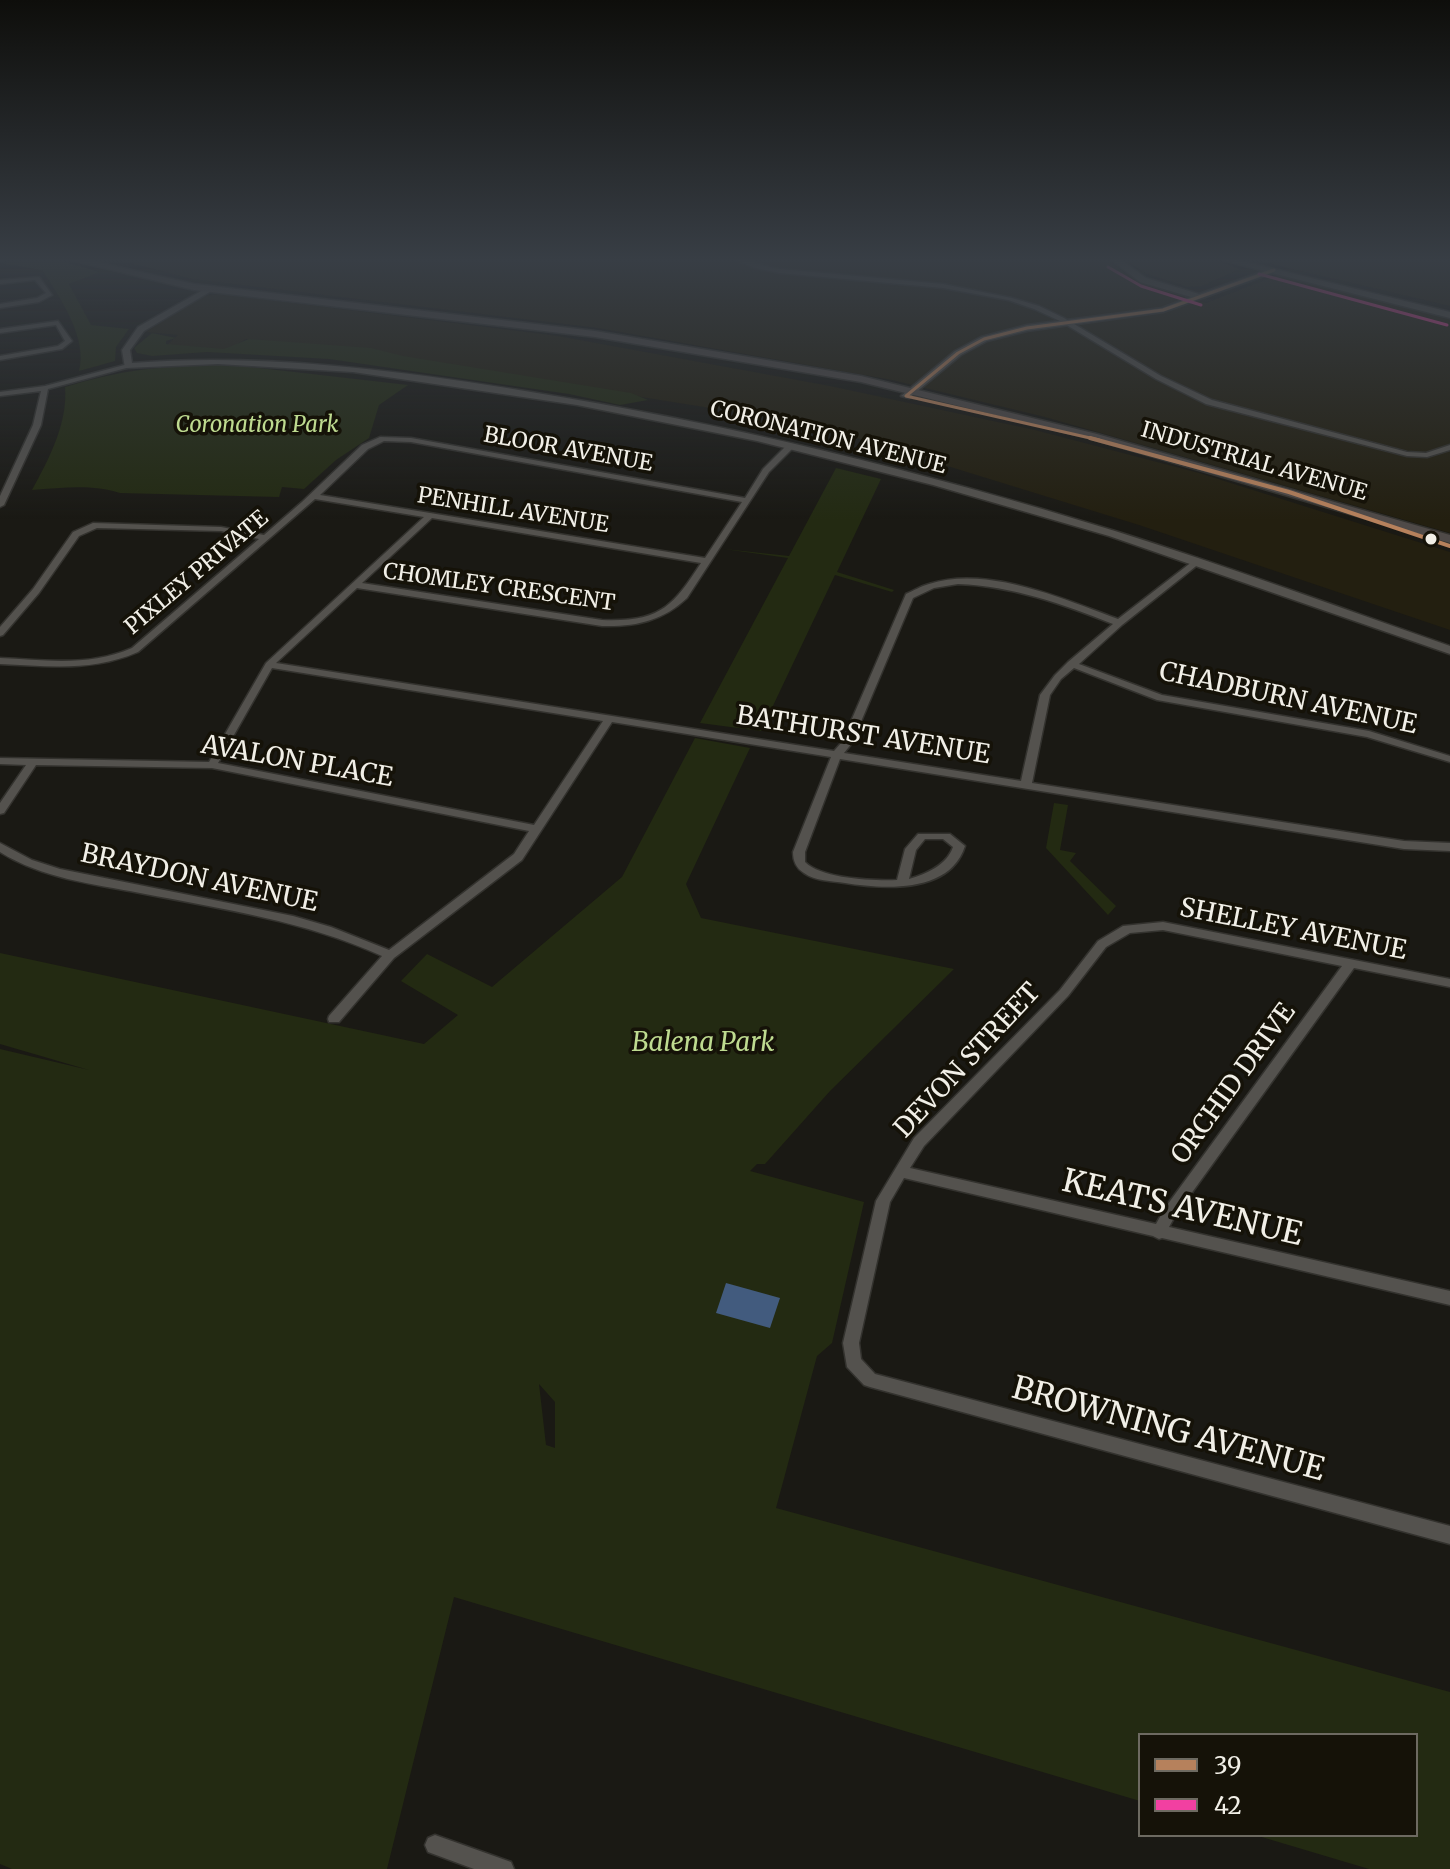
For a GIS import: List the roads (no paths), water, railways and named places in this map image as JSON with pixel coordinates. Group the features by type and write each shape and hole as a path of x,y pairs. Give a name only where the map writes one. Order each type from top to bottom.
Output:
{"main road":[{"name":"INDUSTRIAL AVENUE","path":"661,345 910,393 1093,436 1450,539"},
{"name":"INDUSTRIAL AVENUE","path":"1404,527 1450,546"}],"street":[{"path":"0,358 64,345"},
{"path":"0,394 45,388 128,366 126,350 129,345"},
{"path":"910,393 971,345"},
{"path":"1107,345 1182,390 1209,402 1407,454 1427,455 1450,447"},
{"name":"CORONATION AVENUE","path":"128,366 240,360 374,372 553,399 790,447 987,498 1197,561 1450,650"},
{"path":"0,505 37,425 45,388"},
{"name":"PIXLEY PRIVATE","path":"0,661 96,663 120,658 142,644 266,538 365,447 383,439"},
{"name":"BLOOR AVENUE","path":"383,439 411,440 745,500"},
{"name":"CHOMLEY CRESCENT","path":"356,585 622,624 654,618 671,610 684,596 745,500 766,471 790,447"},
{"name":"PENHILL AVENUE","path":"314,496 706,561"},
{"path":"212,765 269,665 430,515"},
{"path":"0,633 36,591 72,538 83,528 96,525 221,529 266,538"},
{"path":"1026,784 1045,695 1071,664 1197,561"},
{"path":"902,884 911,849 922,836 946,836 959,846 953,859 934,874 902,884 882,886 820,875 799,862 799,852 837,754 847,743 909,596 926,587 968,583 1021,589 1119,623"},
{"name":"CHADBURN AVENUE","path":"1071,664 1160,698 1369,734 1450,759"},
{"name":"BATHURST AVENUE","path":"269,665 1404,845 1450,847"},
{"path":"334,1019 390,955 518,857 609,719"},
{"name":"AVALON PLACE","path":"0,761 212,765 536,829"},
{"path":"0,811 33,762"},
{"name":"BRAYDON AVENUE","path":"0,847 24,861 80,877 317,926 363,941 390,955"},
{"name":"SHELLEY AVENUE","path":"1127,929 1163,926 1450,983"},
{"name":"DEVON STREET","path":"870,1380 853,1362 851,1343 883,1201 919,1142 1064,993 1102,944 1127,929"},
{"name":"ORCHID DRIVE","path":"1159,1233 1170,1212 1350,964"},
{"name":"KEATS AVENUE","path":"901,1172 1450,1298"},
{"name":"BROWNING AVENUE","path":"870,1380 1450,1535"},
{"path":"435,1845 504,1869"}],"water":[{"path":"726,1283 780,1298 770,1328 716,1313"}],"park label":[{"name":"Coronation Park","path":"257,426"},
{"name":"Balena Park","path":"703,1044"}]}
